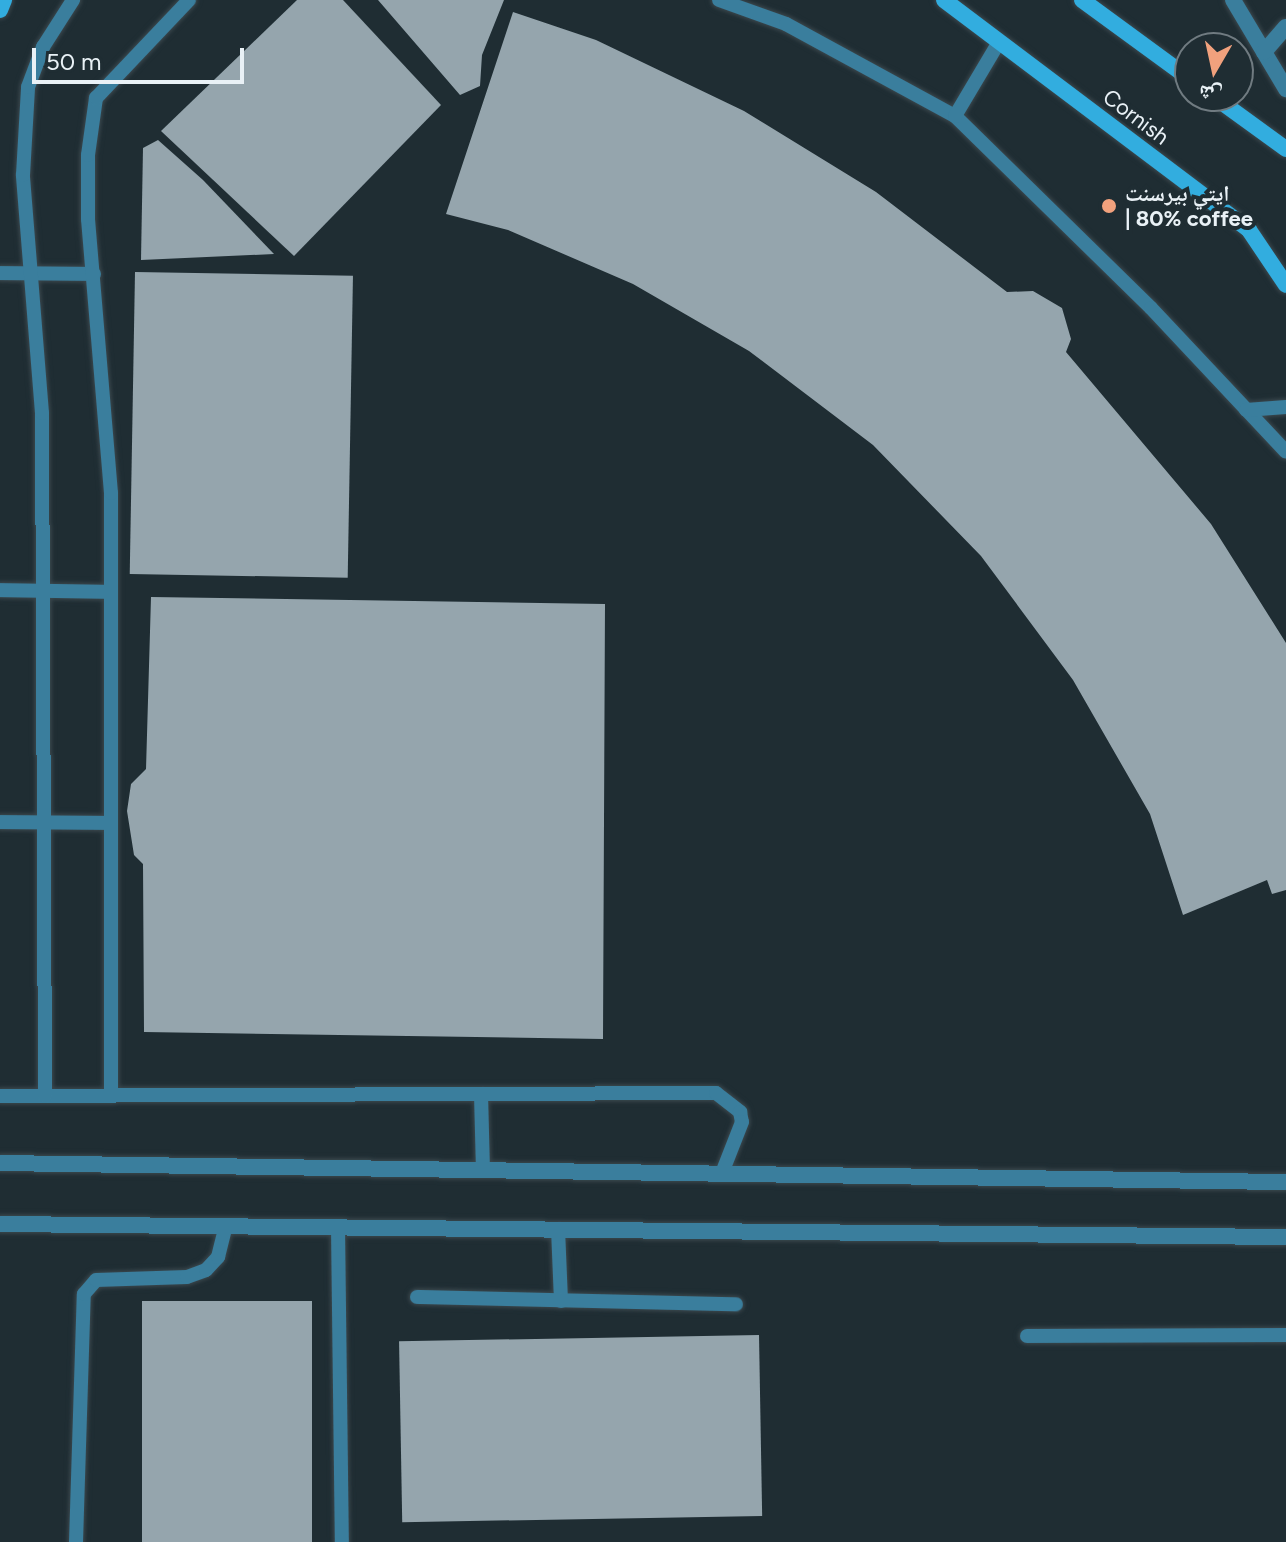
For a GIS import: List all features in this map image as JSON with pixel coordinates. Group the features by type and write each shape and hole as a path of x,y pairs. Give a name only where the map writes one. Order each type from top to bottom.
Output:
{"main road":[{"path":"0,10 4,0"},
{"name":"Cornish","path":"944,0 1249,230 1286,285"},
{"path":"1082,0 1174,67"},
{"path":"1235,112 1286,149"}],"street":[{"path":"1233,0 1286,89"},
{"path":"1264,52 1286,27"},
{"path":"0,1163 1286,1182"},
{"path":"0,1224 1286,1237"}],"lane":[{"path":"45,1096 42,413 23,175 28,87 43,47 73,0"},
{"path":"111,1095 111,493 88,155 96,98 189,0"},
{"path":"719,0 786,24 955,116 1151,308 1286,452"},
{"path":"955,116 999,42"},
{"path":"0,273 94,274"},
{"path":"1246,410 1286,407"},
{"path":"0,590 111,592"},
{"path":"0,822 111,823"},
{"path":"0,1096 716,1093 740,1112 742,1122 722,1173"},
{"path":"481,1094 483,1170"},
{"path":"76,1542 84,1294 96,1280 187,1277 206,1270 218,1257 226,1226"},
{"path":"338,1227 342,1542"},
{"path":"558,1229 561,1301"},
{"path":"417,1297 736,1304"},
{"path":"1027,1336 1286,1335"}],"building":[{"path":"297,0 343,0 441,105 294,256 161,131"},
{"path":"378,0 504,0 482,55 480,86 460,95"},
{"path":"513,12 596,40 744,111 876,192 1007,292 1033,291 1062,308 1071,339 1066,352 1211,524 1286,643 1286,890 1272,894 1267,880 1183,915 1150,814 1073,680 981,556 873,445 749,351 633,284 508,230 446,214"},
{"path":"158,140 203,180 274,254 141,260 143,148"},
{"path":"135,272 353,276 348,578 130,574"},
{"path":"151,597 605,604 603,1039 144,1032 143,864 134,855 127,811 131,784 146,769"},
{"path":"142,1301 312,1301 312,1542 142,1542"},
{"path":"759,1335 762,1516 402,1522 399,1341"}],"place":[{"name":"ايتي بيرسنت | 80% coffee","path":"1109,206"}]}
